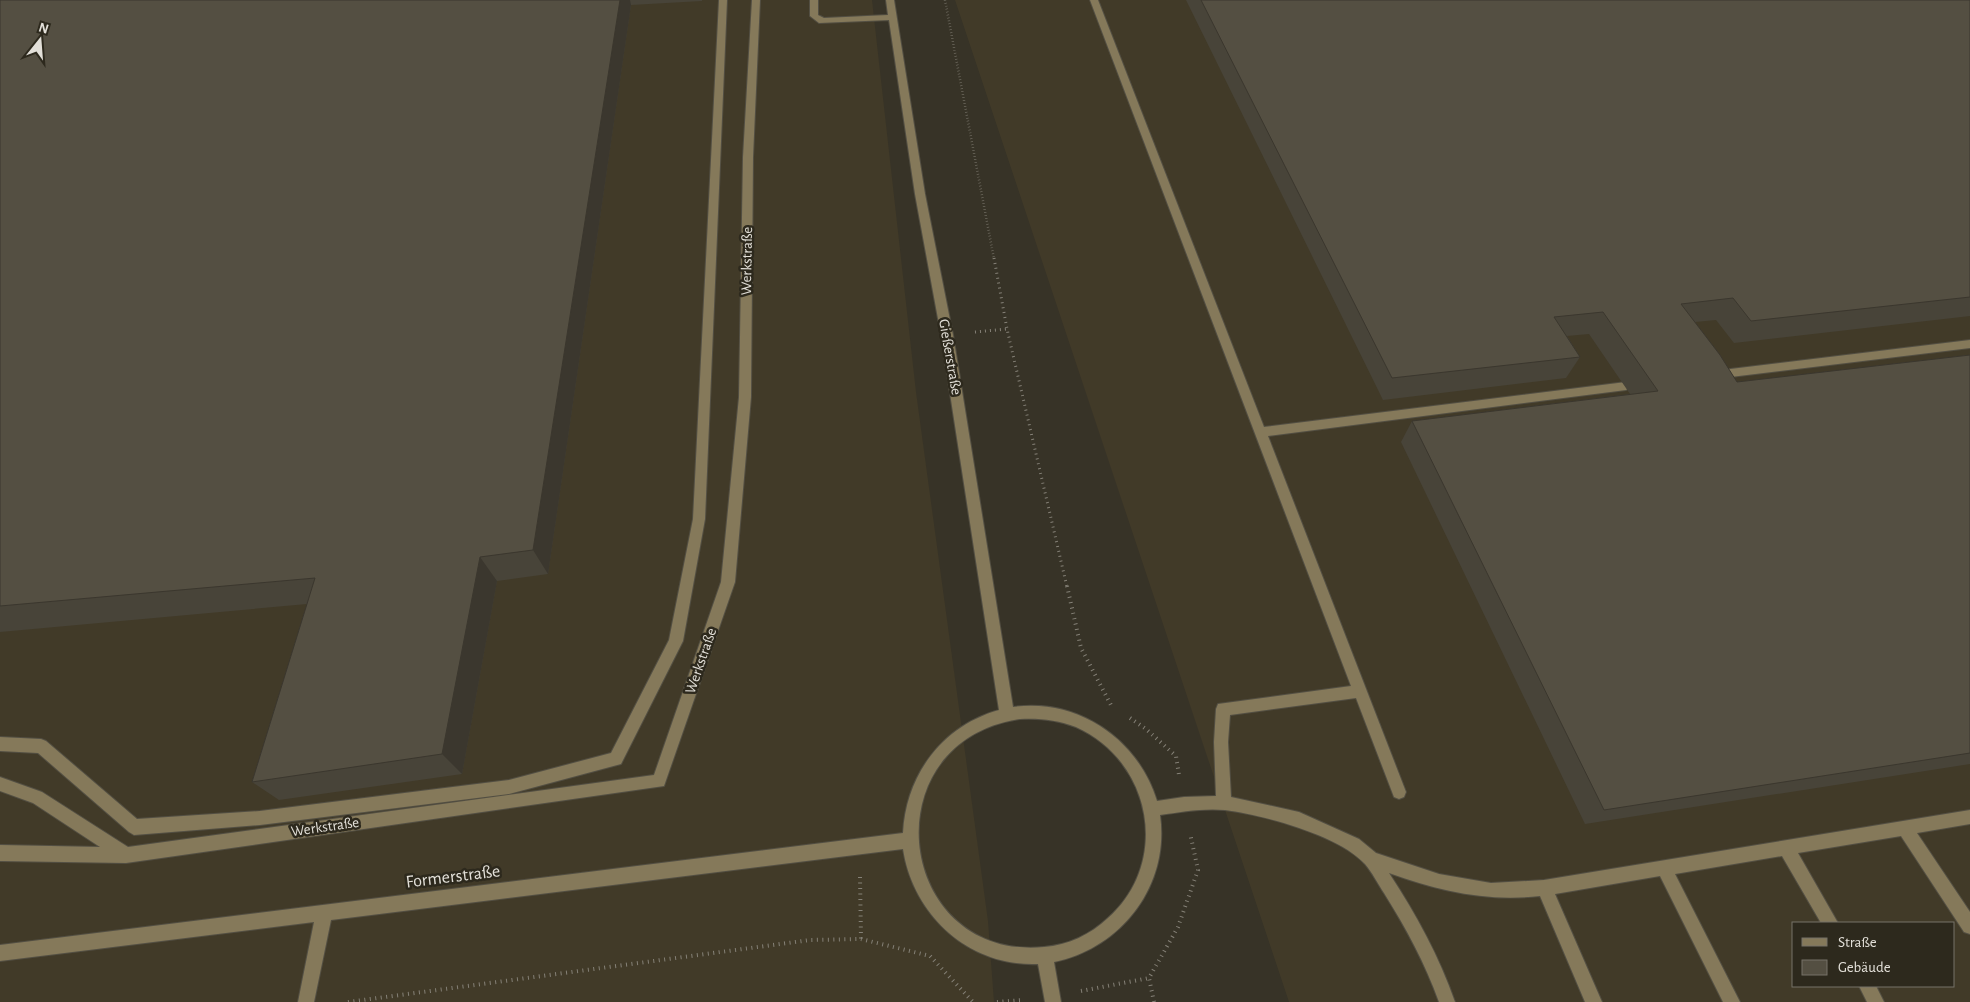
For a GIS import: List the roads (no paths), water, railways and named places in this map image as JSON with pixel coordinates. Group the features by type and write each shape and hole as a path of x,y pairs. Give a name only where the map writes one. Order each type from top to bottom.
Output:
{"street":[{"path":"0,744 41,746 134,827 260,818 509,787 616,759 676,641 699,520 723,0"},
{"name":"Werkstraße","path":"0,853 126,855 660,781 728,582 745,397 748,156 756,0"},
{"path":"814,0 814,16 822,21 893,17"},
{"name":"Gießerstraße","path":"890,0 920,194 947,335 1007,714"},
{"path":"1094,0 1399,792"},
{"path":"1702,376 1970,344"},
{"path":"1261,432 1626,386"},
{"path":"1224,803 1221,742 1222,709 1360,691"},
{"path":"1025,712 1061,717 1096,732 1124,756 1142,782 1152,809 1154,836 1151,868 1135,903 1104,935 1064,953 1045,957 1020,956 976,943 942,916 914,870 909,818 924,771 957,735 990,718 1025,712"},
{"path":"0,784 37,797 126,855"},
{"path":"1152,809 1184,804 1224,803 1299,819 1354,844 1371,859 1410,920 1438,976 1447,1002"},
{"path":"1371,859 1428,880 1473,889 1509,891 1544,888 1970,816"},
{"path":"1904,827 1970,926"},
{"name":"Formerstraße","path":"0,953 910,840"},
{"path":"1786,848 1829,922"},
{"path":"1664,868 1732,1002"},
{"path":"1544,888 1594,1002"},
{"path":"306,1002 324,913"},
{"path":"1045,957 1053,1002"},
{"path":"1868,987 1876,1002"}]}
